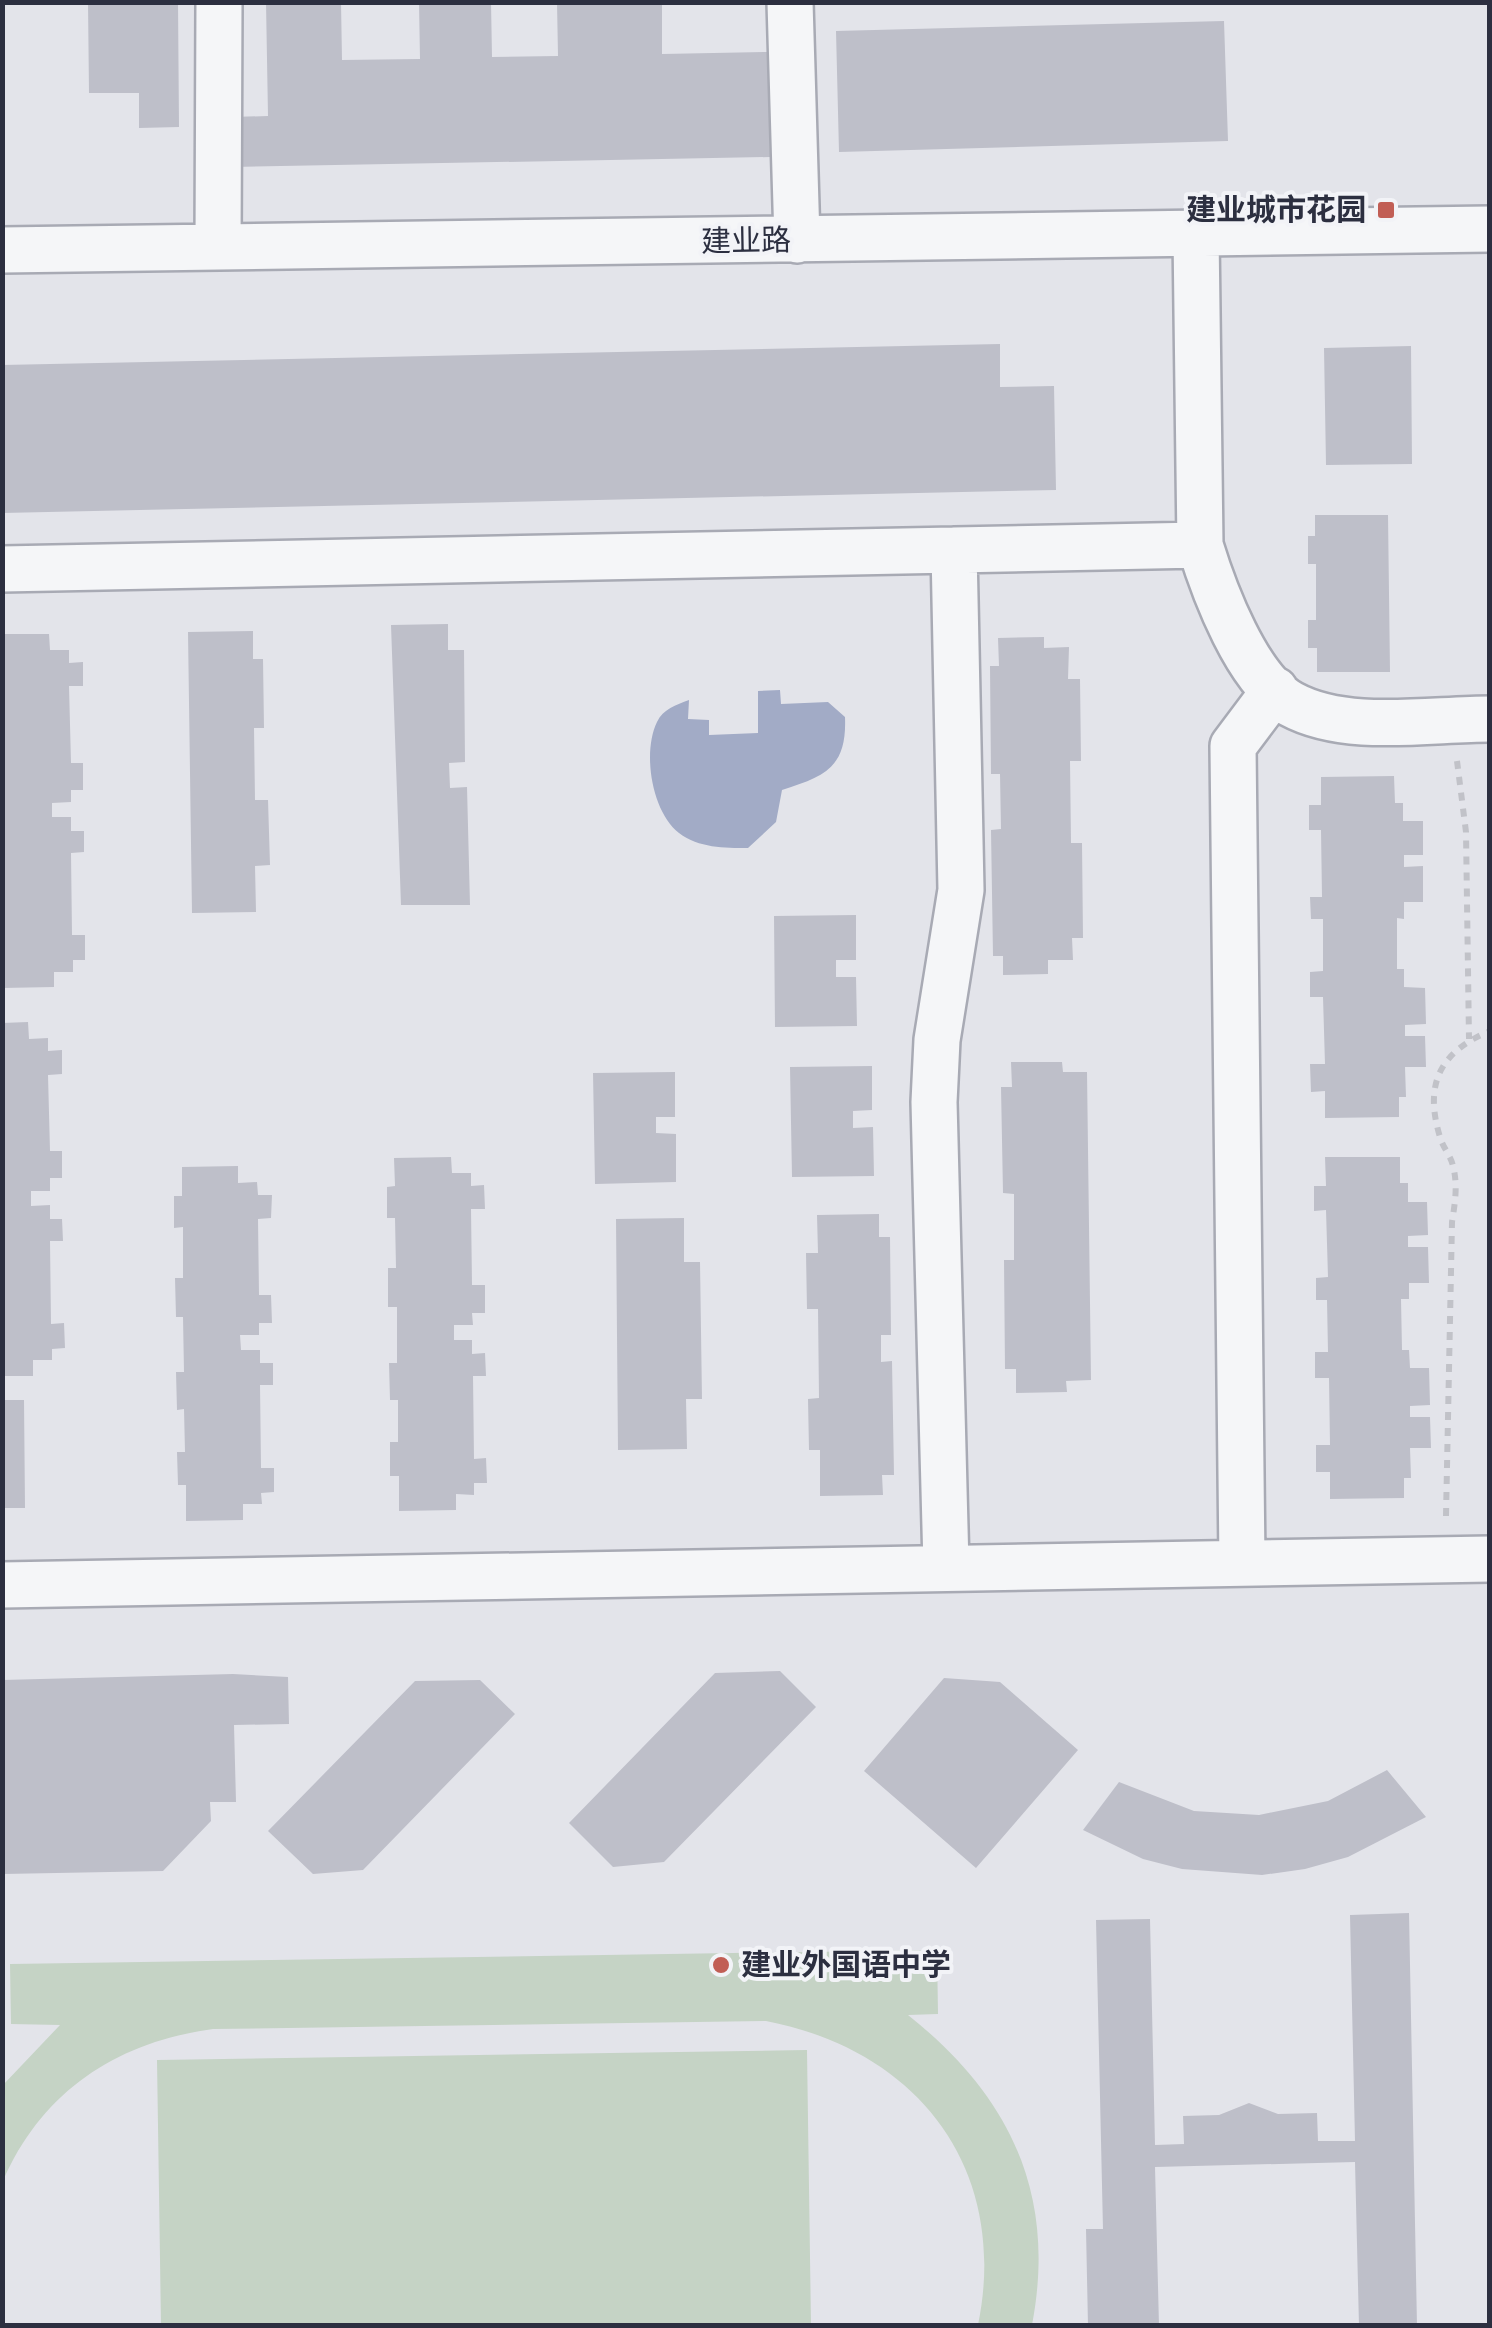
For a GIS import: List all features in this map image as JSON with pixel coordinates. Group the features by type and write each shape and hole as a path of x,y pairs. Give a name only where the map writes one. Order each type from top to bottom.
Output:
{"street":[{"path":"218,246 220,2"},
{"path":"790,2 797,240"},
{"name":"建业路","path":"2,250 1490,229"},
{"path":"1196,234 1200,545 1213,590 1244,649 1290,704 1338,720 1473,719"},
{"path":"2,569 1200,545"},
{"path":"946,1566 934,1102 937,1040 961,890 954,550"},
{"path":"1242,1563 1233,763 1234,746 1275,690"},
{"path":"2,1585 946,1566 1490,1560"}],"path":[{"path":"1469,1039 1466,832 1458,785 1473,719"},
{"path":"1445,1560 1452,1222 1457,1192 1453,1162 1442,1144 1432,1110 1434,1076 1443,1060 1469,1039 1490,1031"}],"green space":[{"path":"937,1950 938,2014 908,2015 974,2079 999,2114 1018,2151 1031,2191 1038,2233 1032,2325 978,2325 984,2268 980,2216 965,2168 941,2125 908,2089 868,2059 820,2036 766,2021 213,2029 178,2036 115,2059 61,2097 19,2149 3,2181 3,2085 60,2025 11,2024 10,1964"},
{"path":"807,2050 811,2325 161,2325 157,2060"}],"water":[{"path":"780,690 781,704 828,702 845,717 838,758 822,774 782,790 776,822 748,848 703,844 679,833 662,811 652,781 650,749 660,718 670,708 689,700 688,719 709,720 709,735 758,733 758,691"}],"building":[{"path":"88,2 178,2 179,127 139,128 139,93 89,93"},
{"path":"266,2 341,2 342,60 420,59 419,2 491,2 492,57 558,56 557,2 662,2 662,54 768,52 770,157 233,167 232,117 268,116"},
{"path":"1224,21 1228,141 839,152 836,31"},
{"path":"1000,344 1000,387 1054,386 1056,490 2,513 2,365"},
{"path":"1411,346 1412,464 1326,465 1324,348"},
{"path":"1315,515 1388,515 1390,672 1317,672 1317,648 1308,648 1308,620 1316,620 1316,564 1308,564 1308,536 1315,536"},
{"path":"448,624 448,650 464,650 465,762 449,763 450,788 467,787 470,905 401,905 391,625"},
{"path":"253,631 253,659 263,659 264,728 254,728 255,800 268,800 270,865 255,866 256,912 192,913 188,632"},
{"path":"2,634 49,634 50,650 69,650 69,663 83,662 83,686 69,686 71,763 83,763 83,790 71,790 71,802 52,803 52,817 71,817 71,831 84,831 84,852 71,853 72,935 85,935 85,960 73,960 73,972 54,972 54,987 2,988"},
{"path":"1044,637 1044,648 1069,647 1068,679 1080,679 1081,761 1070,761 1071,843 1082,843 1083,938 1072,938 1073,960 1048,960 1048,974 1003,975 1003,956 993,956 991,830 1001,829 1000,774 991,774 990,666 999,666 998,638"},
{"path":"1394,776 1395,803 1403,803 1403,821 1423,821 1423,855 1404,855 1404,867 1423,866 1423,902 1404,902 1404,919 1397,918 1397,969 1404,969 1404,987 1425,988 1426,1024 1405,1025 1405,1036 1425,1036 1426,1067 1405,1067 1406,1097 1399,1097 1399,1117 1325,1118 1325,1091 1311,1092 1310,1064 1325,1064 1323,997 1310,997 1310,972 1323,971 1323,919 1311,919 1310,897 1322,897 1321,830 1309,830 1309,805 1321,805 1321,777"},
{"path":"856,915 856,960 836,960 836,977 856,977 857,1026 775,1027 774,916"},
{"path":"28,1022 29,1039 48,1038 48,1051 62,1050 62,1074 48,1075 50,1151 62,1151 62,1178 50,1178 50,1191 31,1191 31,1206 50,1205 50,1219 62,1219 63,1241 50,1241 51,1324 64,1323 65,1348 52,1349 52,1360 33,1360 33,1376 2,1376 2,1023"},
{"path":"1011,1062 1062,1062 1063,1072 1087,1072 1091,1380 1066,1381 1067,1392 1016,1393 1016,1369 1005,1369 1004,1260 1014,1260 1014,1194 1003,1193 1001,1087 1012,1087"},
{"path":"872,1066 872,1110 853,1111 853,1128 873,1127 874,1176 792,1177 790,1067"},
{"path":"675,1072 675,1117 656,1117 656,1133 676,1134 676,1182 595,1184 593,1073"},
{"path":"451,1157 452,1173 471,1173 471,1186 484,1185 485,1209 471,1209 472,1285 485,1285 485,1313 472,1313 473,1325 454,1325 454,1340 472,1340 472,1354 485,1353 486,1376 473,1376 474,1459 486,1458 487,1483 474,1483 474,1495 456,1494 456,1510 399,1511 399,1476 390,1476 390,1442 398,1442 398,1400 390,1400 389,1363 397,1363 397,1307 388,1307 388,1268 396,1268 395,1218 387,1218 387,1187 395,1186 394,1158"},
{"path":"1325,1157 1400,1157 1400,1183 1408,1183 1408,1202 1427,1202 1428,1235 1408,1236 1408,1247 1428,1247 1429,1283 1409,1283 1409,1299 1401,1299 1402,1350 1409,1350 1410,1368 1429,1368 1430,1405 1410,1406 1410,1417 1430,1417 1431,1448 1410,1448 1411,1478 1404,1478 1404,1498 1330,1499 1330,1472 1316,1472 1316,1445 1330,1445 1329,1378 1315,1378 1315,1352 1328,1352 1327,1300 1316,1300 1316,1278 1328,1277 1326,1210 1314,1211 1314,1186 1326,1186"},
{"path":"238,1166 238,1183 257,1182 258,1195 272,1195 271,1218 258,1219 259,1295 271,1295 272,1323 259,1323 259,1335 240,1335 241,1350 260,1350 260,1363 273,1363 273,1385 260,1385 261,1468 274,1468 274,1492 261,1493 262,1504 243,1504 243,1520 186,1521 186,1485 178,1485 177,1452 185,1452 184,1409 177,1410 176,1372 184,1372 183,1317 176,1317 175,1278 183,1278 183,1227 174,1228 174,1196 182,1196 182,1167"},
{"path":"879,1214 879,1237 890,1237 891,1335 881,1335 881,1362 892,1361 894,1475 882,1475 883,1495 820,1496 820,1450 809,1450 808,1399 819,1398 818,1309 807,1309 806,1253 818,1253 817,1215"},
{"path":"684,1218 684,1262 700,1262 702,1399 686,1399 687,1449 618,1450 616,1219"},
{"path":"2,1400 24,1400 25,1508 2,1508"},
{"path":"780,1671 816,1707 664,1862 613,1867 569,1823 715,1673"},
{"path":"233,1674 288,1677 289,1724 234,1725 236,1802 210,1802 211,1821 163,1871 3,1874 2,1680"},
{"path":"944,1678 1000,1682 1078,1750 976,1868 864,1771"},
{"path":"480,1680 515,1714 363,1870 313,1874 268,1831 415,1681"},
{"path":"1387,1770 1426,1817 1348,1857 1305,1869 1262,1875 1182,1869 1143,1859 1083,1830 1119,1782 1194,1811 1259,1815 1328,1801"},
{"path":"1409,1913 1417,2326 1359,2326 1355,2162 1155,2167 1159,2326 1088,2326 1086,2229 1103,2229 1096,1920 1150,1919 1155,2145 1184,2144 1183,2116 1219,2115 1249,2103 1278,2114 1317,2113 1318,2141 1355,2141 1350,1915"}],"place":[{"name":"建业城市花园","path":"1386,210"},
{"name":"建业外国语中学","path":"721,1965"}]}
